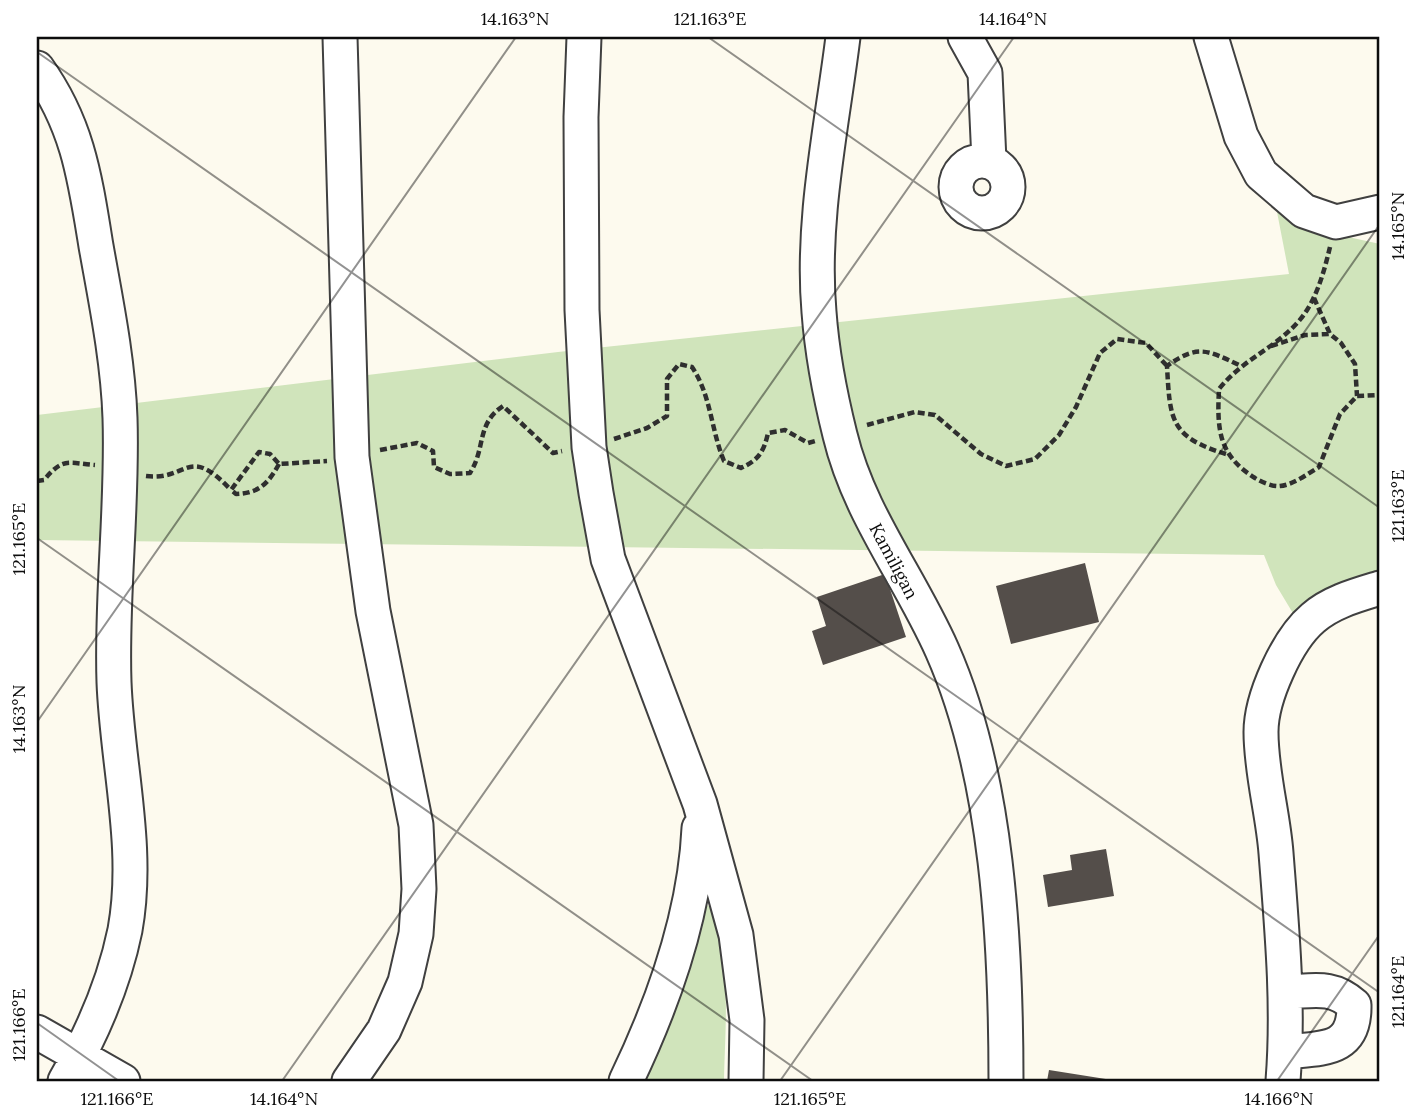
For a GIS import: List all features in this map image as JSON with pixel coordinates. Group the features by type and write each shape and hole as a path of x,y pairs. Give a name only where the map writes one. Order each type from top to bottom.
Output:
{"street":[{"path":"340,37 352,457 373,611 416,825 419,889 416,934 405,982 384,1030 349,1081"},
{"path":"584,37 581,117 582,310 589,447 608,559 700,804 736,935 747,1020 746,1081"},
{"name":"Kamiligan","path":"843,37 820,226 818,310 840,433 852,480 942,649 967,721 982,785 998,898 1006,1004 1006,1081"},
{"path":"965,37 985,73 989,161"},
{"path":"1211,37 1241,136 1261,174 1304,211 1336,222 1380,212"},
{"path":"37,68 51,87 75,137 114,352 120,416 114,671 128,832 125,928 108,992 72,1069"},
{"path":"1287,992 1326,990 1341,993 1354,1005 1354,1024 1345,1040 1284,1067 1287,992 1275,840 1255,693 1282,661 1312,618 1344,599 1380,588"},
{"path":"626,1081 651,1029 669,972 698,850 700,804"},
{"path":"37,1032 72,1069 123,1081"}],"path":[{"path":"1336,222 1324,273 1313,298 1298,321 1267,348 1239,365 1219,389 1221,436 1227,454 1244,471 1262,482 1280,486 1320,467 1340,414 1357,396 1380,395"},
{"path":"1313,298 1330,334 1341,343 1355,363 1357,396"},
{"path":"1267,348 1305,335 1330,334"},
{"path":"279,464 270,481 253,493 236,495 230,489 259,452 270,454 279,464 318,463 417,443 433,451 434,467 450,474 470,473 480,457 483,431 489,416 503,406 553,453 589,447 646,428 667,416 667,379 679,365 692,367 704,383 715,440 724,461 741,468 754,462 762,453 768,433 785,430 808,443 915,412 935,415 981,454 1006,466 1035,459 1059,435 1076,407 1100,353 1117,339 1146,343 1167,366 1172,416 1181,434 1202,447 1227,454"},
{"path":"1167,366 1186,352 1206,350 1239,365"}],"green space":[{"path":"1277,212 1303,227 1380,244 1380,574 1294,615 1276,585 1264,555 37,540 37,415 558,352 1289,274"},
{"path":"704,904 711,907 718,926 725,969 724,1081 641,1081"}],"building":[{"path":"1085,563 1099,622 1011,644 996,586"},
{"path":"885,574 906,637 823,665 812,631 826,626 817,597"},
{"path":"1106,849 1114,896 1048,907 1043,875 1072,870 1070,855"},
{"path":"1049,1070 1112,1080 1112,1081 1047,1081"}]}
